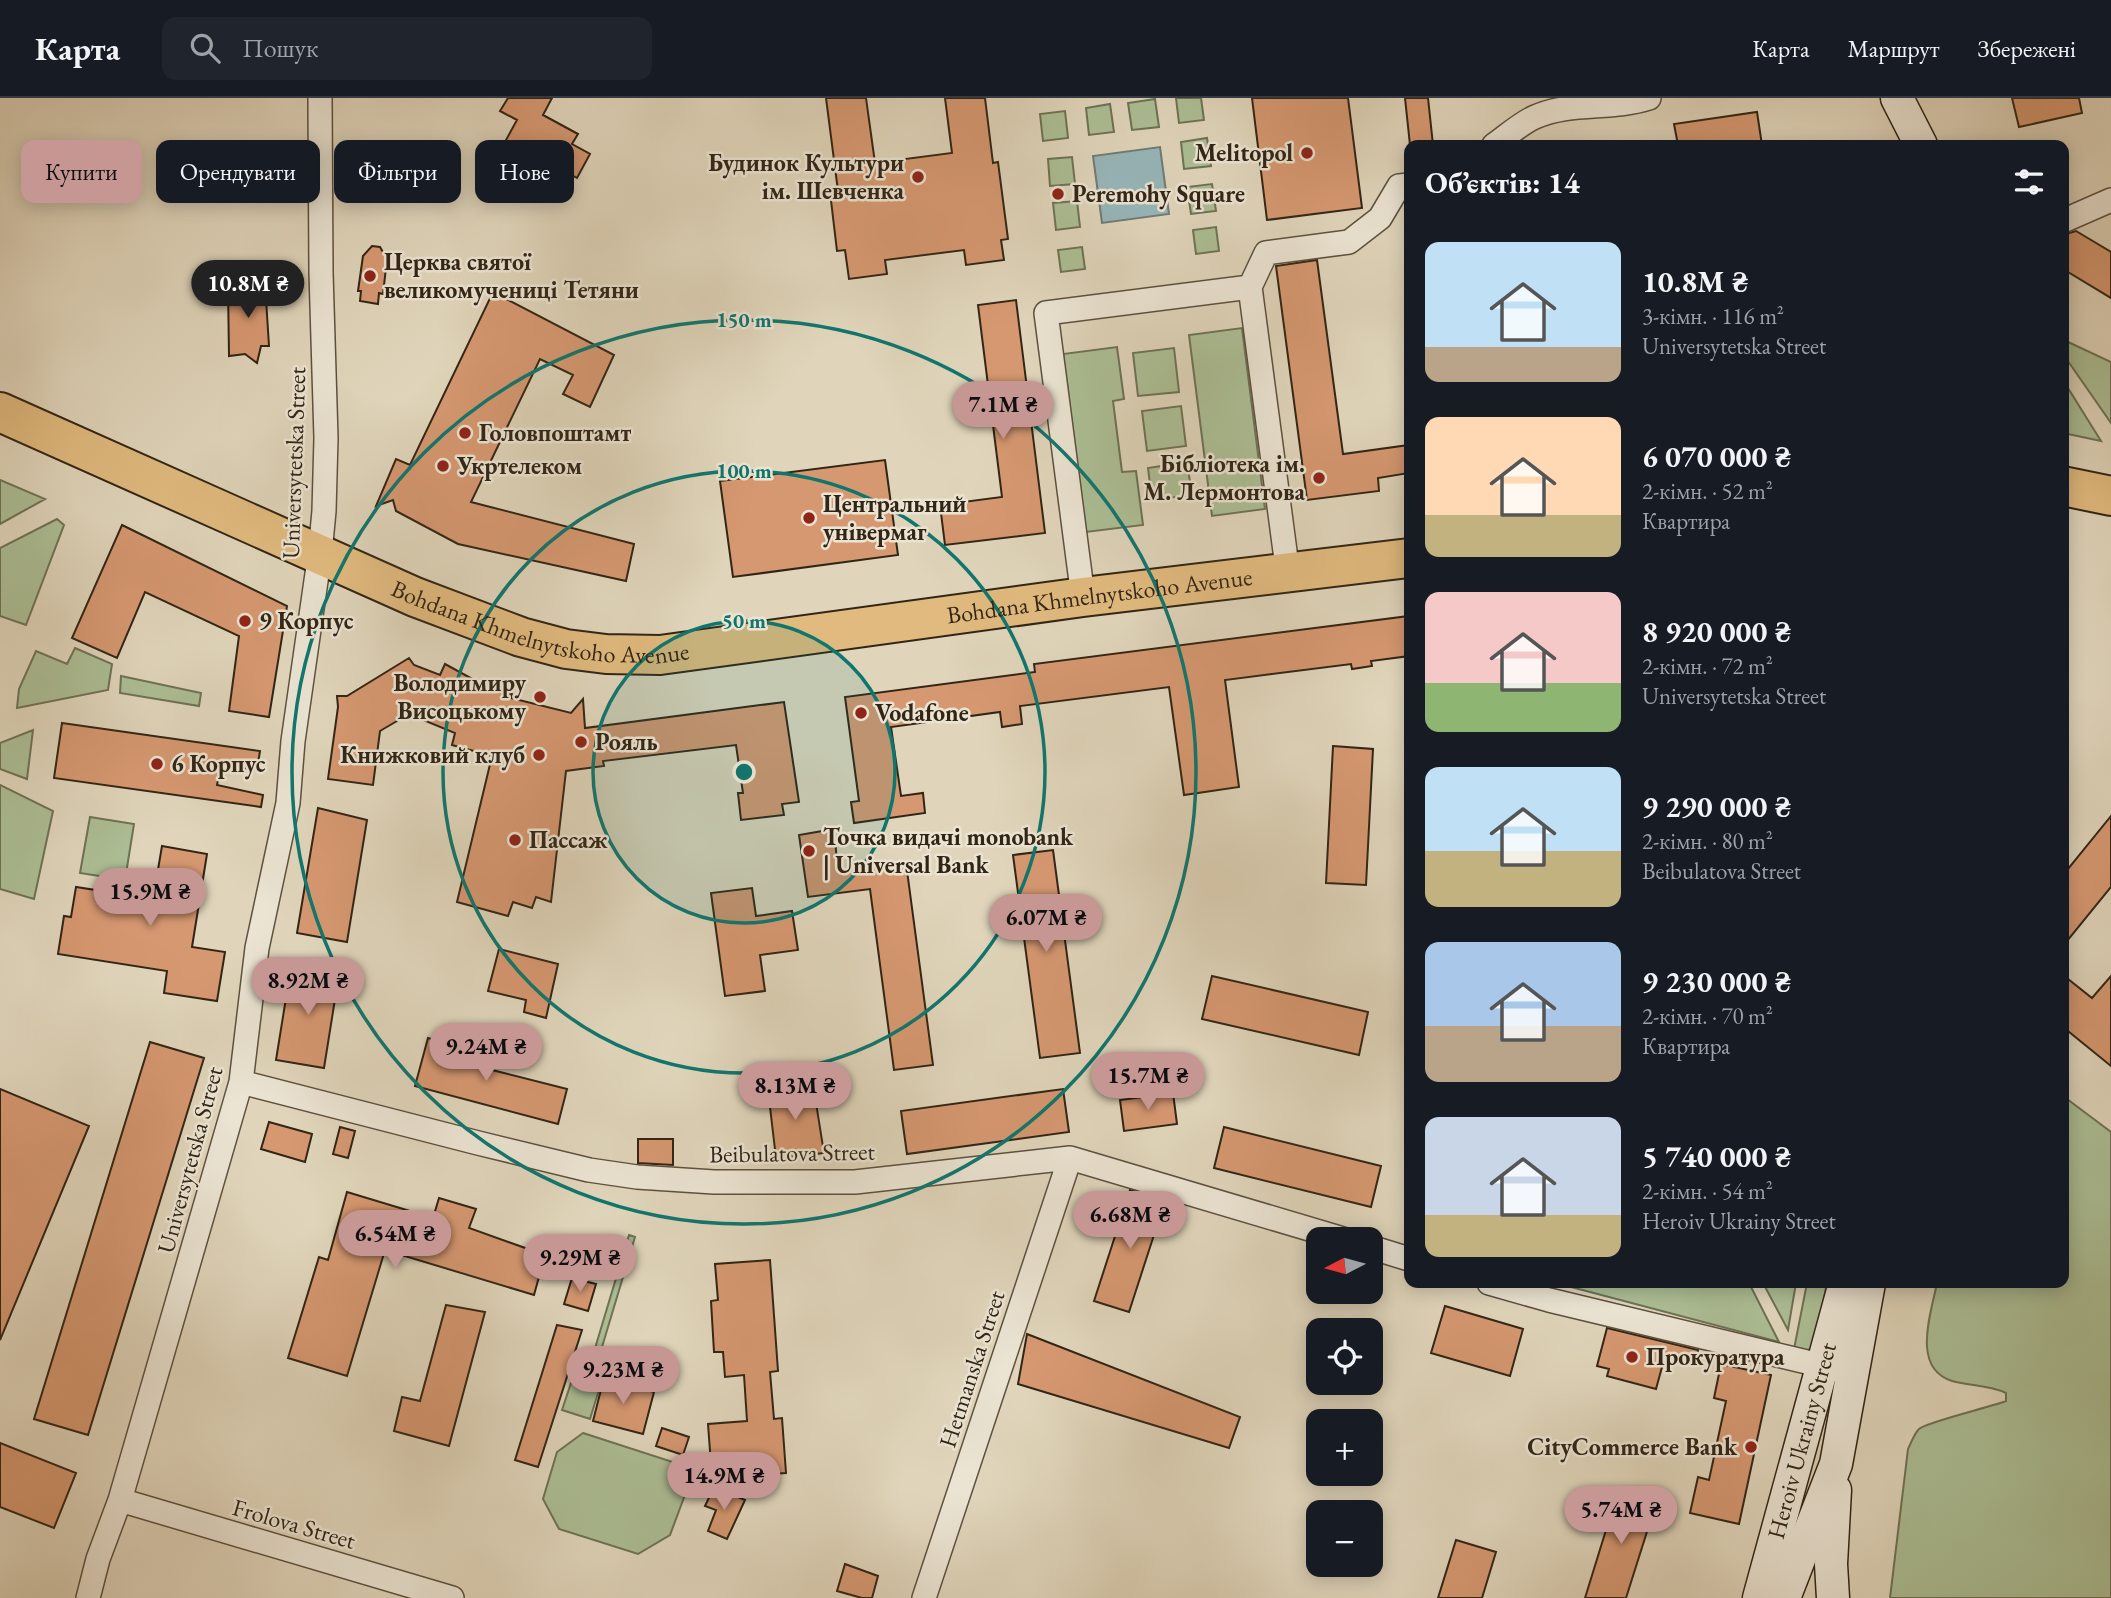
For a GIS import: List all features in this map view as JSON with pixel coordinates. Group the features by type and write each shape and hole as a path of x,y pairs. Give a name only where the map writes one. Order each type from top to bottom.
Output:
{"highway":[{"name":"Bohdana Khmelnytskoho Avenue","path":"0,412 415,597 521,637 566,649 606,654 660,654 1083,597 1404,559"},
{"path":"2069,487 2111,496"}],"main road":[{"path":"1897,98 1918,140"},
{"name":"Heroiv Ukrainy Street","path":"1784,1598 1836,1464 1839,1370 1846,1288"},
{"name":"Heroiv Ukrainy Street","path":"1759,1598 1867,1288"},
{"path":"1833,1598 1831,1564 1836,1464"}],"street":[{"name":"Universytetska Street","path":"88,1598 120,1500 241,1082 257,948 288,803 293,741 320,553 326,438 320,98"},
{"path":"1501,140 1534,117 1585,105 1635,102 1648,98"},
{"path":"1288,574 1250,287 1266,253 1349,242 1380,218 1399,186 1404,186"},
{"path":"2069,218 2111,200"},
{"path":"1083,597 1046,313 1250,287"},
{"name":"Beibulatova Street","path":"241,1082 590,1170 637,1177 714,1182 855,1182 1070,1158 1306,1228"},
{"name":"Hetmanska Street","path":"924,1598 1070,1158"},
{"path":"1383,1251 1404,1257"},
{"path":"1507,1288 1839,1370"},
{"name":"Frolova Street","path":"120,1500 452,1598"}],"green space":[{"path":"1176,98 1201,98 1204,120 1179,123"},
{"path":"1155,99 1159,127 1132,130 1128,103"},
{"path":"1110,104 1114,132 1089,135 1086,108"},
{"path":"1065,111 1068,138 1043,141 1040,114"},
{"path":"1207,138 1211,166 1184,169 1181,142"},
{"path":"1072,157 1075,184 1050,186 1048,159"},
{"path":"1212,184 1216,211 1191,214 1187,187"},
{"path":"1077,201 1080,227 1056,230 1053,203"},
{"path":"1216,227 1219,251 1196,254 1193,230"},
{"path":"1082,247 1085,269 1061,272 1058,250"},
{"path":"1242,328 1265,509 1212,516 1189,335"},
{"path":"2069,342 2111,362 2111,423 2069,363"},
{"path":"1117,347 1124,399 1113,401 1122,472 1136,471 1143,525 1086,532 1063,354"},
{"path":"1174,348 1179,392 1138,396 1133,353"},
{"path":"2069,390 2101,441 2069,434"},
{"path":"1181,406 1186,446 1147,451 1142,411"},
{"path":"1187,462 1192,495 1152,500 1148,468"},
{"path":"0,480 45,499 0,524"},
{"path":"57,519 64,525 26,625 0,616 0,548"},
{"path":"75,648 112,664 108,690 17,708 19,689 36,651 67,664"},
{"path":"121,676 201,693 199,706 120,693"},
{"path":"33,730 27,779 0,769 0,743"},
{"path":"0,785 53,811 34,899 0,889"},
{"path":"90,817 134,824 125,880 80,873"},
{"path":"2069,1100 2111,1132 2111,1598 1890,1598 1908,1449 1916,1433 1924,1426 2006,1401 2006,1393 1952,1381 1939,1374 1932,1365 1928,1352 1928,1324 1936,1288 2069,1288"},
{"path":"629,1235 635,1237 596,1367 590,1365"},
{"path":"1575,1288 1752,1288 1779,1342"},
{"path":"1766,1288 1795,1288 1788,1330"},
{"path":"1806,1288 1826,1288 1814,1348 1802,1352 1794,1349"},
{"path":"575,1371 602,1380 590,1419 562,1410"},
{"path":"583,1433 682,1465 689,1484 670,1535 638,1554 559,1529 543,1499 557,1452"}],"water":[{"path":"1160,147 1169,214 1102,223 1093,156"}],"building":[{"path":"508,98 552,98 543,115 578,134 574,141 506,140 517,120 500,111"},
{"name":"Будинок Культури ім. Шевченка","path":"826,98 866,98 875,163 952,153 945,98 985,98 993,163 998,162 1008,239 1001,240 1004,260 966,265 964,250 885,260 887,274 849,279 845,250 837,251 830,192 838,191"},
{"name":"Melitopol","path":"1252,98 1348,98 1362,208 1267,220"},
{"path":"1405,98 1428,98 1432,140 1409,140"},
{"path":"2012,98 2079,98 2082,113 2019,127"},
{"path":"1757,112 1761,140 1677,140 1674,124"},
{"path":"574,145 590,154 577,178 574,176"},
{"path":"2076,231 2111,252 2111,298 2069,273 2069,233"},
{"name":"Церква святої великомучениці Тетяни","path":"372,246 380,247 387,259 383,294 379,293 378,304 360,301 361,291 358,291 363,256"},
{"path":"1317,260 1343,454 1404,446 1404,474 1378,478 1379,491 1307,500 1276,266"},
{"path":"265,283 269,346 261,346 257,363 245,354 229,356 228,287"},
{"name":"Головпоштамт","path":"493,292 614,355 590,407 563,394 573,375 540,359 471,502 634,544 626,581 458,544 396,511 393,500 376,506 396,459 410,465"},
{"path":"1016,300 1045,533 945,545 940,505 1002,497 978,305"},
{"name":"Центральний універмаг","path":"885,460 898,555 733,577 720,481"},
{"name":"9 Корпус","path":"122,525 287,606 269,717 229,711 239,636 145,592 117,658 72,638"},
{"path":"1404,617 1404,657 1371,661 1372,666 1352,669 1351,664 1225,680 1239,787 1184,795 1169,687 1020,706 1022,724 1002,727 1000,712 891,727 901,796 923,793 925,813 854,823 851,802 859,801 845,697 1035,672 1034,664"},
{"path":"409,658 414,665 440,675 445,664 496,692 512,694 511,698 571,713 583,699 585,728 784,702 799,802 782,804 784,815 741,820 738,793 743,793 736,745 603,761 604,766 566,771 551,902 536,897 532,908 513,902 508,916 457,902 492,756 452,745 455,733 409,714 380,731 373,785 328,779 338,707 337,696 347,696"},
{"name":"6 Корпус","path":"62,723 260,751 257,770 221,765 217,785 263,795 261,807 54,778"},
{"path":"1333,746 1373,749 1366,885 1326,883"},
{"path":"318,808 367,820 347,942 297,933"},
{"path":"2111,816 2111,887 2069,939 2069,868"},
{"path":"834,829 838,872 906,863 933,1065 894,1070 870,889 808,897 799,835"},
{"path":"162,846 207,854 192,947 225,952 217,1001 164,993 167,971 58,954 64,916 71,917 76,887 153,899"},
{"path":"1053,850 1080,1053 1040,1058 1013,855"},
{"path":"752,888 756,916 792,911 798,950 760,955 765,991 725,996 711,893"},
{"path":"499,949 558,964 546,1018 524,1012 526,1000 488,991"},
{"path":"291,967 339,974 324,1068 276,1060"},
{"path":"1212,976 1368,1012 1359,1055 1202,1019"},
{"path":"2111,976 2111,1066 2069,1032 2069,980 2092,998"},
{"path":"428,1038 496,1057 492,1070 567,1089 558,1124 415,1086"},
{"path":"150,1042 204,1058 88,1435 34,1419"},
{"path":"813,1084 824,1153 776,1158 768,1090"},
{"path":"0,1089 89,1126 0,1340"},
{"path":"1063,1089 1069,1132 907,1154 901,1111"},
{"path":"1173,1093 1177,1124 1124,1131 1120,1100"},
{"path":"269,1122 312,1134 305,1162 261,1149"},
{"path":"340,1127 355,1131 348,1158 333,1154"},
{"path":"1224,1127 1381,1166 1371,1207 1214,1168"},
{"path":"638,1139 673,1139 673,1165 638,1163"},
{"path":"1130,1190 1165,1201 1129,1312 1094,1301"},
{"path":"347,1192 433,1218 439,1198 476,1209 469,1228 545,1255 534,1295 385,1250 347,1376 288,1358 319,1257 328,1260"},
{"path":"770,1260 778,1371 770,1372 774,1419 782,1418 786,1473 712,1478 708,1424 747,1421 744,1375 725,1377 723,1352 714,1352 711,1301 718,1300 715,1264"},
{"path":"572,1278 596,1284 588,1311 564,1304"},
{"path":"446,1305 485,1312 449,1446 394,1431 402,1397 420,1401"},
{"path":"1445,1306 1523,1329 1510,1376 1431,1353"},
{"path":"557,1325 582,1330 538,1467 515,1460"},
{"name":"Прокуратура","path":"1607,1328 1698,1350 1695,1363 1665,1356 1656,1389 1607,1376 1609,1369 1597,1366"},
{"path":"1027,1334 1240,1417 1229,1448 1018,1384"},
{"path":"1721,1364 1771,1375 1739,1524 1690,1513 1698,1477 1709,1480 1726,1401 1714,1398"},
{"path":"604,1378 654,1392 643,1434 593,1421"},
{"path":"662,1428 689,1437 683,1455 656,1446"},
{"path":"0,1443 76,1473 54,1528 0,1507"},
{"path":"714,1487 745,1500 727,1539 708,1531 716,1510 705,1506"},
{"path":"1619,1488 1657,1500 1626,1598 1585,1598"},
{"path":"1456,1540 1496,1552 1482,1598 1438,1598"},
{"path":"845,1564 878,1576 872,1598 837,1591"}],"place":[{"name":"Melitopol","path":"1307,153"},
{"name":"Будинок Культури ім. Шевченка","path":"918,177"},
{"name":"Peremohy Square","path":"1058,194"},
{"name":"Церква святої великомучениці Тетяни","path":"370,276"},
{"name":"Головпоштамт","path":"465,433"},
{"name":"Укртелеком","path":"443,466"},
{"name":"Бібліотека ім. М. Лермонтова","path":"1319,478"},
{"name":"Центральний універмаг","path":"809,518"},
{"name":"9 Корпус","path":"245,621"},
{"name":"Володимиру Висоцькому","path":"540,697"},
{"name":"Vodafone","path":"861,713"},
{"name":"Рояль","path":"581,742"},
{"name":"Книжковий клуб","path":"539,755"},
{"name":"6 Корпус","path":"157,764"},
{"name":"Пассаж","path":"515,840"},
{"name":"Точка видачі monobank | Universal Bank","path":"809,851"},
{"name":"Прокуратура","path":"1632,1357"},
{"name":"CityCommerce Bank","path":"1751,1447"}]}
